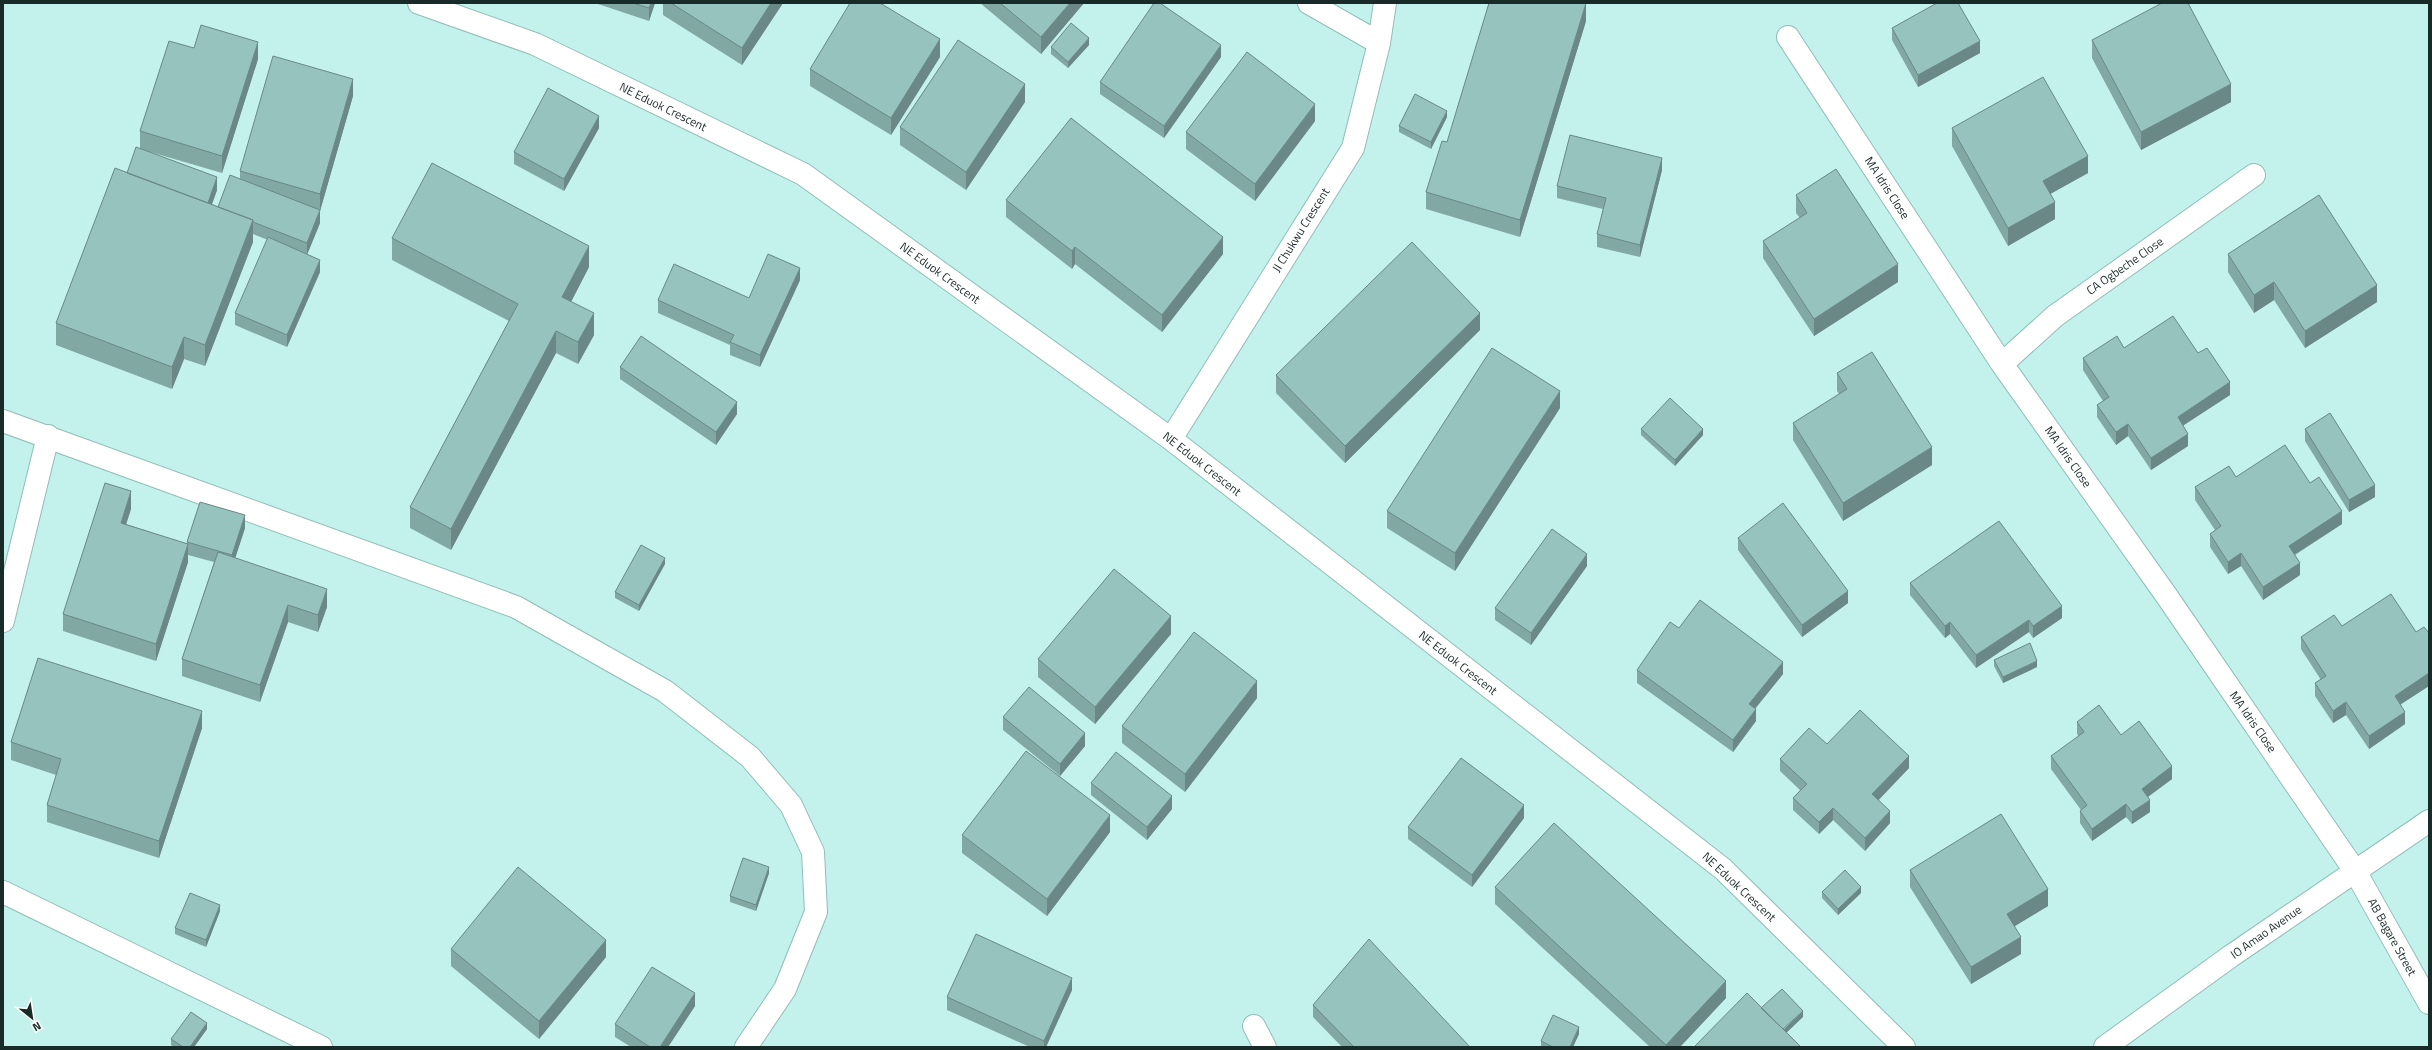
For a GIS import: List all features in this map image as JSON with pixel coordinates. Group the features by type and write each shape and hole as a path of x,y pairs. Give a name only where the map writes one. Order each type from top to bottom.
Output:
{"street":[{"name":"NE Eduok Crescent","path":"419,3 535,44 803,174 1171,439 1722,869 1904,1047"},
{"path":"1309,3 1379,43"},
{"name":"JI Chukwu Crescent","path":"1171,439 1353,148 1379,43 1385,3"},
{"name":"MA Idris Close","path":"1788,37 2002,364 2166,595 2356,871"},
{"name":"CA Ogbeche Close","path":"2002,364 2055,316 2254,175"},
{"path":"3,421 48,436 516,607 665,691 750,757 791,805 813,852 816,912 785,989 746,1047"},
{"path":"3,621 48,436"},
{"name":"IO Amao Avenue","path":"2105,1047 2429,820"},
{"name":"AB Bagare Street","path":"2356,871 2429,1003"},
{"path":"3,892 321,1047"},
{"path":"1254,1026 1265,1047"}],"building":[{"path":"633,3 651,3 649,8"},
{"path":"671,3 771,3 742,48"},
{"path":"850,3 880,3 940,39 891,118 810,69"},
{"path":"1000,3 1070,3 1041,37"},
{"path":"1154,3 1160,3 1221,45 1164,126 1100,82"},
{"path":"1489,3 1586,3 1520,220 1426,192 1442,141 1447,142"},
{"path":"1937,3 1958,3 1980,41 1918,75 1892,28"},
{"path":"2162,3 2188,3 2231,84 2141,132 2092,40"},
{"path":"1071,23 1089,38 1068,62 1051,47"},
{"path":"201,25 258,42 222,156 140,131 169,41 194,48"},
{"path":"958,40 1025,84 966,172 900,127"},
{"path":"1247,52 1315,104 1255,184 1186,132"},
{"path":"273,56 353,79 320,194 240,171"},
{"path":"2043,77 2088,156 2043,181 2055,202 2008,228 1952,128"},
{"path":"548,88 599,116 564,179 514,152"},
{"path":"1415,94 1447,111 1431,142 1399,126"},
{"path":"1071,118 1223,237 1162,315 1075,247 1072,251 1006,200"},
{"path":"1570,135 1662,158 1640,245 1597,234 1606,198 1557,186"},
{"path":"136,147 217,177 208,203 127,173"},
{"path":"432,163 589,246 562,297 594,313 578,342 556,331 451,529 410,507 518,304 392,238"},
{"path":"115,168 253,220 205,345 184,337 172,367 56,323"},
{"path":"1836,169 1898,264 1814,319 1763,241 1807,213 1796,195"},
{"path":"230,175 320,210 307,243 218,207"},
{"path":"2319,195 2377,285 2305,331 2274,282 2254,295 2228,254"},
{"path":"268,237 320,260 287,335 235,313"},
{"path":"1412,242 1480,313 1345,446 1276,375"},
{"path":"768,254 800,268 760,355 730,342 734,335 658,300 674,264 749,298"},
{"path":"2173,316 2198,353 2207,348 2230,382 2178,417 2188,434 2151,458 2128,424 2116,432 2097,405 2109,397 2083,358 2117,336 2124,348"},
{"path":"641,336 737,402 716,432 620,367"},
{"path":"1492,348 1560,391 1455,553 1387,511"},
{"path":"1872,352 1932,447 1843,503 1793,423 1847,389 1837,373"},
{"path":"1670,398 1703,429 1675,460 1641,429"},
{"path":"2330,413 2375,485 2349,500 2305,429"},
{"path":"2285,445 2310,483 2319,477 2342,511 2289,546 2300,563 2263,587 2241,553 2228,562 2210,534 2221,526 2195,487 2229,466 2236,477"},
{"path":"105,483 131,491 121,523 188,544 156,644 63,614"},
{"path":"200,502 245,515 232,555 187,542"},
{"path":"1783,503 1848,591 1802,625 1738,538"},
{"path":"1999,521 2062,606 2033,626 2029,620 1976,655 1950,622 1945,626 1910,583"},
{"path":"1552,529 1587,554 1531,633 1495,608"},
{"path":"641,545 665,558 639,605 615,592"},
{"path":"218,552 327,589 318,615 288,605 260,685 182,659"},
{"path":"1114,569 1171,616 1095,707 1038,659"},
{"path":"2391,594 2416,632 2424,627 2429,633 2429,673 2395,696 2405,712 2369,736 2346,702 2333,711 2315,683 2326,676 2301,637 2334,615 2342,626"},
{"path":"1700,600 1783,662 1749,704 1756,709 1733,740 1637,670 1670,622 1679,628"},
{"path":"1194,632 1257,681 1185,774 1122,726"},
{"path":"2030,643 2037,661 2003,677 1994,660"},
{"path":"38,658 202,711 159,841 47,805 61,759 11,742"},
{"path":"1029,687 1085,733 1060,764 1003,717"},
{"path":"2099,705 2121,735 2139,721 2172,766 2142,789 2150,800 2132,812 2126,804 2092,829 2080,811 2087,805 2051,756 2084,732 2077,722"},
{"path":"1860,710 1909,756 1872,794 1890,811 1865,838 1833,808 1819,822 1793,798 1807,784 1780,759 1809,728 1827,744"},
{"path":"1026,751 1110,815 1047,899 962,835"},
{"path":"1116,752 1172,796 1147,827 1091,783"},
{"path":"1461,758 1524,805 1472,875 1408,827"},
{"path":"2001,814 2048,889 2007,914 2021,937 1971,967 1910,870"},
{"path":"1554,823 1726,981 1666,1045 1495,887"},
{"path":"743,858 769,867 756,905 730,896"},
{"path":"518,867 606,940 539,1021 451,949"},
{"path":"1845,870 1861,887 1838,909 1822,892"},
{"path":"190,893 220,905 206,940 175,928"},
{"path":"976,934 1072,978 1044,1041 947,997"},
{"path":"1369,939 1470,1047 1354,1047 1313,1005"},
{"path":"652,967 695,993 660,1047 650,1047 615,1024"},
{"path":"1782,989 1803,1011 1783,1029 1761,1008"},
{"path":"1747,993 1801,1047 1694,1047"},
{"path":"191,1012 207,1023 190,1047 183,1047 171,1039"},
{"path":"1553,1015 1579,1027 1570,1047 1553,1047 1541,1041"}]}
